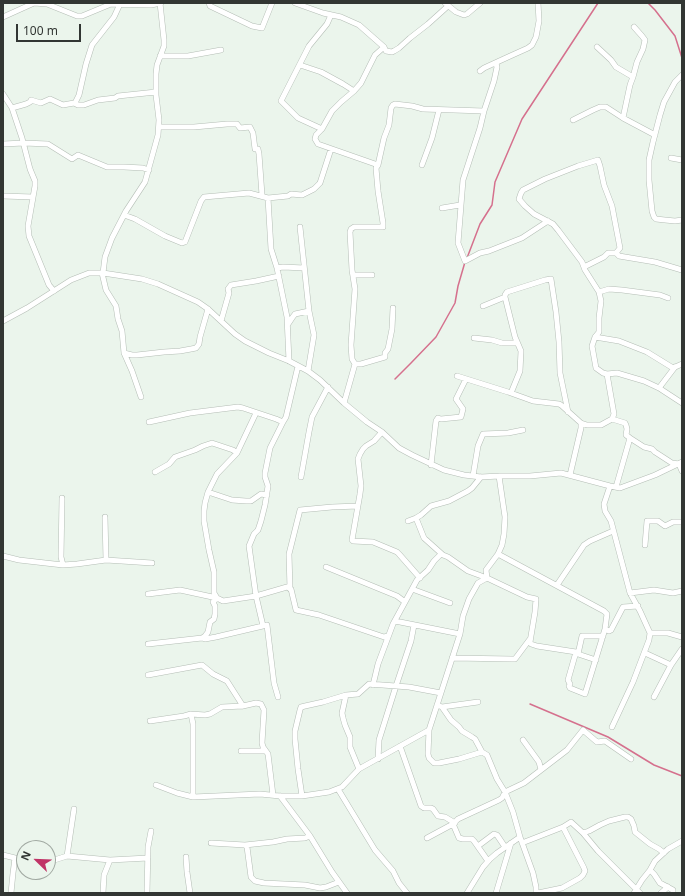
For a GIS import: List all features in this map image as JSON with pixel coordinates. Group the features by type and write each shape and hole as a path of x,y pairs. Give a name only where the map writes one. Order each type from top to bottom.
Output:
{"street":[{"path":"3,17 34,3 51,4 77,16 82,16 108,4 151,5 160,3 164,46 157,66 156,74 159,127 145,182 124,215 112,238 105,256 103,273 106,290 116,306 122,331 124,353 141,397"},
{"path":"209,3 210,6 252,26 262,28 272,3"},
{"path":"296,3 341,17 359,25 384,47 386,51 389,52 394,51 428,24 447,4 456,12 464,15 480,3"},
{"path":"480,72 484,68 532,45 536,37 539,21 538,3"},
{"path":"75,103 79,95 92,45 114,17 120,4"},
{"path":"322,128 298,118 281,101 309,46 327,24 331,15"},
{"path":"623,118 630,85 645,40 634,27"},
{"path":"378,165 318,144 315,139 316,135 332,111 361,84 375,56 384,47"},
{"path":"597,47 616,67 633,77"},
{"path":"160,56 188,56 221,50"},
{"path":"496,63 498,67 463,180 458,243 465,262 480,253 522,238 548,221"},
{"path":"300,65 321,72 354,91"},
{"path":"682,75 675,82 666,98 660,115 649,160 650,196 653,215 656,219 660,220 682,220"},
{"path":"12,108 26,104 31,100 41,104 50,99 66,105 75,103 78,105 84,105 98,100 115,98 118,96 156,92"},
{"path":"3,94 12,108 35,181 28,231 49,285 54,291"},
{"path":"344,403 355,364 352,359 351,342 355,289 350,232 354,227 383,227 384,223 376,168 384,138 389,126 391,108 395,104 423,109 484,111"},
{"path":"573,120 586,112 600,107 606,107 655,135"},
{"path":"422,165 432,138 439,110"},
{"path":"159,127 194,127 228,124 237,124 240,128 250,127 253,134 255,149 258,149 259,154 262,195"},
{"path":"3,144 48,144 69,158 73,158 78,155 107,167 124,166 149,170"},
{"path":"124,215 135,219 165,236 185,242 201,201 204,197 249,193 262,195 268,198 288,196 291,194 302,195 320,183 331,149"},
{"path":"671,158 682,160"},
{"path":"616,253 620,248 612,206 604,185 598,160 545,179 520,193 519,198 522,203 534,214 553,224 558,230 582,262 599,292 601,301 598,318 599,332 595,337 592,346 596,368 603,373 617,374 644,381 659,388 682,403"},
{"path":"3,196 33,197"},
{"path":"268,198 271,249 277,268 288,324 289,361"},
{"path":"442,208 460,205"},
{"path":"300,227 309,311 314,335 308,371"},
{"path":"584,267 604,257 608,253 616,253 619,256 655,262 682,270"},
{"path":"277,268 304,268"},
{"path":"4,319 26,308 71,280 89,273 103,273 142,279 158,284 198,302 245,341 308,371 367,422 382,432 399,448 455,474 481,477 530,476 561,473 610,486 623,487 655,475 680,463"},
{"path":"353,275 372,275"},
{"path":"221,321 229,293 228,289 231,285 278,276"},
{"path":"512,393 520,371 521,351 517,343 505,298 507,292 551,279 559,342 560,373 568,412"},
{"path":"599,292 609,289 622,290 660,295 668,298"},
{"path":"483,306 505,298"},
{"path":"355,364 361,364 386,357 385,353 388,349 392,329 393,308"},
{"path":"124,353 137,355 196,348 199,344 208,309"},
{"path":"288,324 295,314 309,311"},
{"path":"595,337 619,341 647,352 673,368 675,367"},
{"path":"474,338 517,343"},
{"path":"659,388 675,367 682,364"},
{"path":"263,626 256,596 249,546 254,534 258,530 267,495 268,486 265,473 270,448 286,416 298,366"},
{"path":"457,376 533,401 559,404 581,423 587,425 602,425 612,419 614,414 607,374"},
{"path":"431,464 436,421 438,418 461,417 463,409 456,399 466,379"},
{"path":"301,478 312,417 328,387"},
{"path":"149,422 190,413 238,407 283,422"},
{"path":"217,598 214,593 214,572 204,521 204,507 208,492 217,474 237,453 256,413"},
{"path":"612,419 625,424 626,434 630,438 644,447 652,449 672,463 680,463"},
{"path":"570,475 581,423"},
{"path":"473,476 478,446 483,434 508,433 523,430"},
{"path":"382,432 374,441 363,449 358,459 361,486 352,540 373,542 397,552 420,578"},
{"path":"616,487 630,438"},
{"path":"156,472 176,457 212,443 233,450 237,453"},
{"path":"680,463 682,471"},
{"path":"487,578 486,570 498,554 502,545 504,534 505,518 499,476"},
{"path":"408,521 422,515 431,506 449,501 468,491 481,477"},
{"path":"610,486 604,504 605,510 611,521 630,593 650,632 645,653 634,682 612,728"},
{"path":"208,492 230,500 239,501 251,501 261,494 267,495"},
{"path":"62,498 61,557 63,565"},
{"path":"358,506 332,506 300,510 289,554 290,588 296,610 319,615 384,637 388,636"},
{"path":"105,517 106,560"},
{"path":"416,518 424,538 441,554 468,571 487,578 526,597 536,599 530,640 515,658 452,658"},
{"path":"645,545 647,521 658,521 665,526 673,522 682,522"},
{"path":"557,585 584,545 613,531"},
{"path":"373,685 378,664 395,621 418,580 441,554"},
{"path":"498,554 557,585 607,614 605,629 603,636 596,660 585,694 570,688 568,680 582,636 603,636"},
{"path":"3,556 19,560 63,565 106,560 152,563"},
{"path":"326,568 397,596 406,602"},
{"path":"482,752 439,763 430,761 428,754 429,730 440,706 441,693 460,634 463,616 469,599 478,582 487,578"},
{"path":"148,594 180,590 217,598 223,601 256,596 284,588 290,588"},
{"path":"412,589 450,603"},
{"path":"630,593 654,590 673,593 682,592"},
{"path":"202,638 208,632 210,622 214,619 215,606 213,602 217,598"},
{"path":"605,629 609,631 611,630 622,607 638,606"},
{"path":"395,621 460,634"},
{"path":"148,644 202,638 216,638 267,625 274,683 278,697"},
{"path":"378,759 379,740 411,641 414,625"},
{"path":"650,632 668,633 682,638"},
{"path":"530,640 531,644 537,646 577,653 596,660"},
{"path":"654,697 671,665 682,649"},
{"path":"645,653 671,665"},
{"path":"148,674 202,665 213,674 228,681 242,706"},
{"path":"302,796 295,739 301,707 346,695 358,694 369,684 409,687 441,693"},
{"path":"346,695 342,713 350,737 350,747 359,769"},
{"path":"150,721 191,714 205,715 210,714 222,707 242,706 259,702 264,710 262,743 268,754 273,795"},
{"path":"440,706 478,702"},
{"path":"440,706 451,720 462,731 472,737 482,752 487,755 513,812 533,873 537,893 562,888 583,875 585,871 563,827"},
{"path":"191,714 193,724 193,797"},
{"path":"156,785 193,797 260,794 302,796 329,792 346,784 359,769 429,730"},
{"path":"427,838 454,823 458,819 499,800 505,792 524,783 567,750 583,730 595,741 605,741 631,759"},
{"path":"522,740 539,762 541,770"},
{"path":"400,746 421,806 424,808 431,808 438,816 445,817 454,823 459,838 472,839 488,862"},
{"path":"241,751 265,751"},
{"path":"338,789 376,850 393,871 399,883 407,893"},
{"path":"280,796 310,836 347,893"},
{"path":"67,856 74,808"},
{"path":"583,833 609,821 628,817 631,819 635,832 664,853"},
{"path":"467,893 483,867 505,847 511,843 563,827 571,822 637,892 642,880 655,861 668,849 682,841"},
{"path":"141,893 147,892 148,847 151,831"},
{"path":"478,846 494,834 497,835 505,847"},
{"path":"210,844 273,842 310,836"},
{"path":"496,893 511,843"},
{"path":"245,844 247,847 250,876 255,881 304,885 320,888 339,882"},
{"path":"3,855 15,858 12,873 12,893"},
{"path":"56,859 67,856 110,860 148,858"},
{"path":"186,857 190,893"},
{"path":"103,893 104,875 110,860"},
{"path":"650,870 660,883 673,890 673,893"},
{"path":"662,893 668,888"}],"waterway":[{"path":"467,258 480,224 492,205 495,182 522,119 598,3"},
{"path":"648,3 675,36 682,58"},
{"path":"395,379 436,337 455,303 465,262"},
{"path":"530,704 608,737 654,765 682,776"}]}
